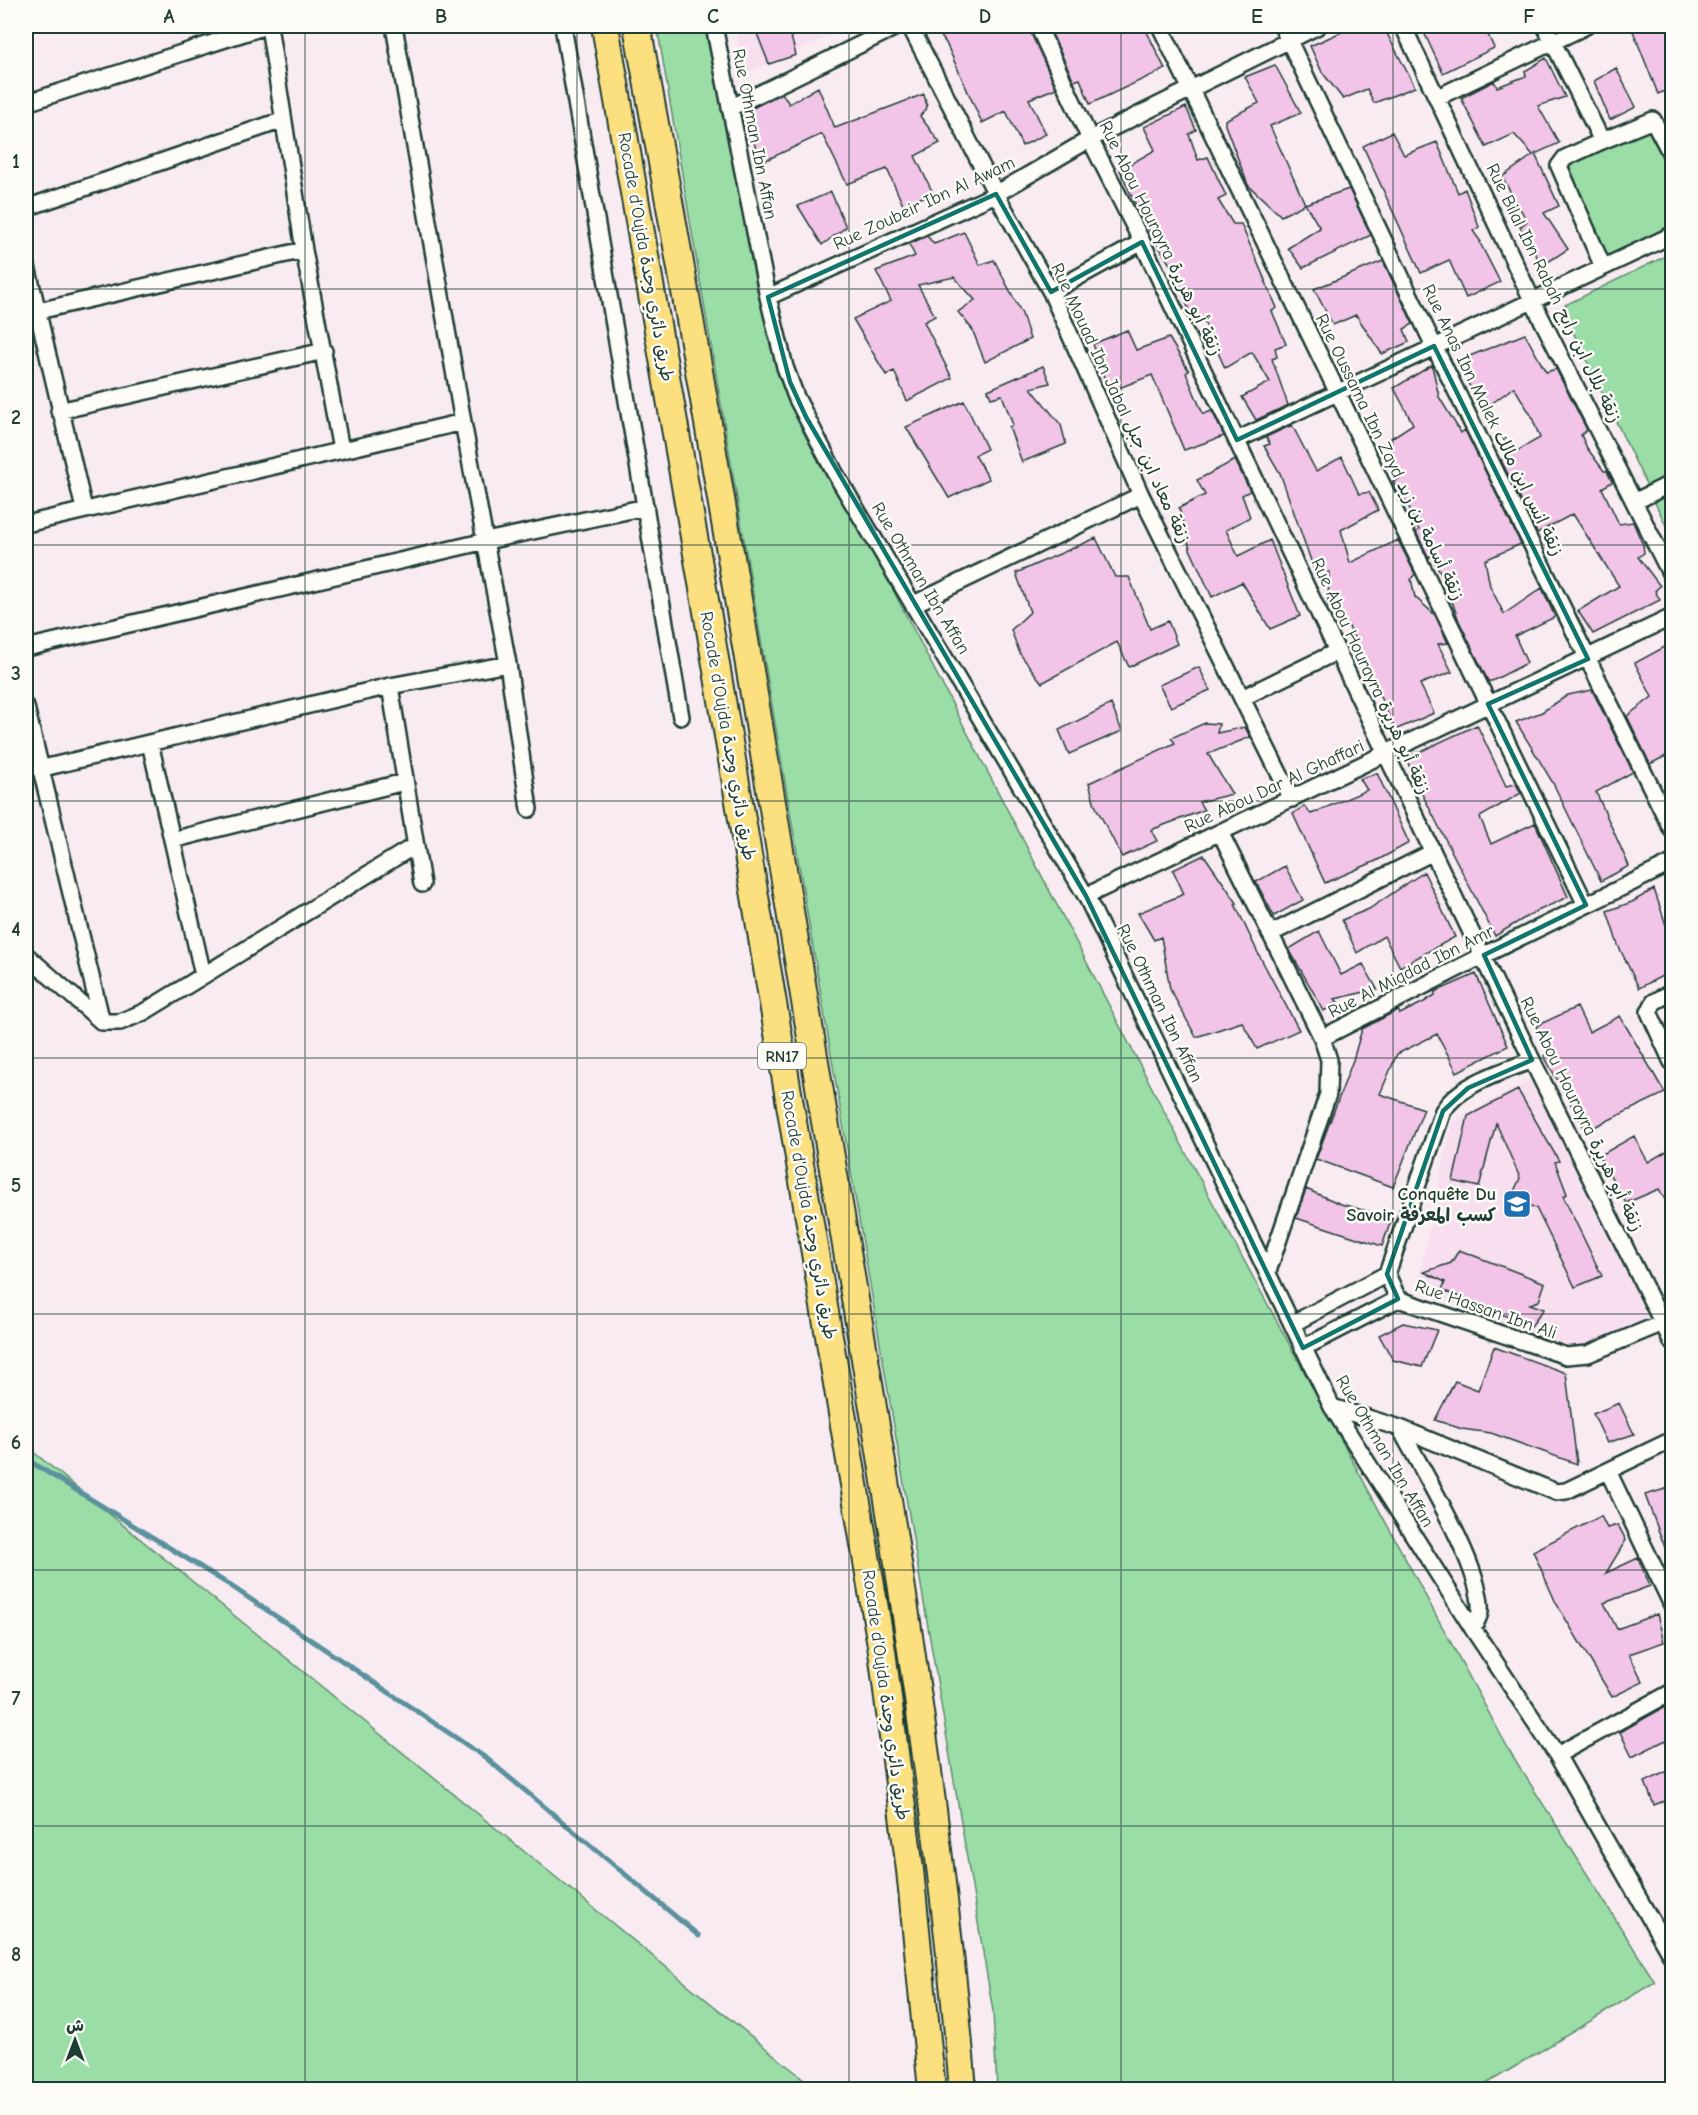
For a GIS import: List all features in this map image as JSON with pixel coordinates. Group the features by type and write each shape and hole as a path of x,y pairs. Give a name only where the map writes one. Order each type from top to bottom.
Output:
{"highway":[{"name":"Rocade d'Oujda طريق دائري وجدة","path":"605,26 705,600 882,1651 910,1870 932,2090"},
{"name":"Rocade d'Oujda طريق دائري وجدة","path":"637,26 746,643 900,1573 936,1835 963,2090"}],"street":[{"path":"26,103 268,26 304,250 341,450"},
{"path":"394,26 508,664 529,809"},
{"path":"563,26 681,717"},
{"name":"Rue Othman Ibn Affan","path":"714,26 768,297 796,397 835,473 1086,897 1332,1407 1473,1629 1557,1755 1670,1948"},
{"path":"730,108 898,26"},
{"name":"Rue Mouad Ibn Jabal زنقة معاد ابن جبل","path":"910,26 996,194 1051,292 1141,495 1292,799"},
{"name":"Rue Abou Hourayra زنقة أبو هريرة","path":"1038,26 1090,139 1142,242 1532,1059 1672,1342"},
{"name":"Rue Oussama Ibn Zayd زنقة أسامة بن زيد","path":"1160,26 1586,905"},
{"name":"Rue Anas Ibn Malek زنقة انس ابن مالك","path":"1282,26 1434,346 1672,830"},
{"name":"Rue Zoubeir Ibn Al Awam","path":"768,297 996,194 1090,139 1318,26"},
{"name":"Rue Bilal Ibn Rabah زنقة بلال ابن رابح","path":"1403,26 1533,302 1636,501 1672,578"},
{"path":"1545,26 1602,141"},
{"path":"1438,97 1586,26"},
{"path":"26,208 283,120"},
{"path":"1603,267 1560,166 1565,158 1653,120 1672,156"},
{"path":"1237,440 1672,235"},
{"path":"1051,292 1142,242"},
{"path":"38,311 304,250"},
{"path":"26,262 59,411 84,509"},
{"path":"59,411 324,351"},
{"path":"26,524 463,422"},
{"path":"1636,501 1672,483"},
{"path":"914,604 1141,495"},
{"path":"26,648 486,541 646,507"},
{"name":"Rue Abou Dar Al Ghaffari","path":"1086,897 1488,704 1588,659 1672,616"},
{"path":"1242,698 1338,651"},
{"path":"39,768 390,686 508,664"},
{"path":"390,686 414,846 422,884"},
{"path":"26,707 102,1022"},
{"path":"150,743 203,975"},
{"path":"172,840 404,782"},
{"path":"1221,834 1322,1038"},
{"path":"26,955 102,1022 111,1023 132,1018 414,846"},
{"path":"1270,934 1433,852"},
{"name":"Rue Al Miqdad Ibn Amr","path":"1268,1271 1328,1094 1330,1067 1322,1038 1672,863"},
{"path":"1672,992 1654,1002 1649,1016 1672,1062"},
{"path":"1292,1324 1387,1274 1447,1104 1468,1088 1532,1059"},
{"name":"Rue Hassan Ibn Ali","path":"1387,1274 1398,1299"},
{"name":"Rue Hassan Ibn Ali","path":"1303,1348 1398,1299 1566,1356 1588,1354 1663,1323"},
{"path":"1332,1407 1400,1428 1556,1492 1566,1491 1672,1440"},
{"path":"1400,1428 1472,1572 1480,1610 1473,1629"},
{"path":"1608,1471 1672,1605"},
{"path":"1557,1755 1672,1692"}],"highlighted area":[{"path":"996,194 1051,292 1142,242 1237,440 1434,346 1588,659 1488,704 1586,905 1484,955 1532,1060 1468,1088 1443,1111 1387,1274 1398,1299 1303,1348 1086,896 806,417 790,382 768,297"}],"shaded area":[{"path":"736,26 851,26 745,74"},
{"name":"Conquête Du Savoir كسب المعرفة","path":"1538,1076 1654,1322 1564,1356 1417,1286 1452,1122"}],"green space":[{"path":"657,26 708,26 791,394 1188,1157 1509,1750 1655,1982 1478,2089 997,2089 993,2011"},
{"path":"1655,125 1672,161 1672,226 1603,258 1561,167"},
{"path":"1672,253 1672,538 1561,307"},
{"path":"26,1446 816,2089 26,2089"}],"building":[{"path":"754,26 788,26 796,55 769,64"},
{"path":"933,26 1028,26 1056,88 1029,99 1046,134 1022,146 1006,111 982,123 946,43"},
{"path":"1048,26 1144,26 1165,69 1090,104 1080,79 1074,81"},
{"path":"1355,26 1383,26 1415,87 1374,103 1367,89 1343,99 1322,72 1310,46"},
{"path":"1421,26 1484,26 1494,48 1443,73"},
{"path":"1631,26 1672,26 1672,88 1658,94"},
{"path":"1546,58 1565,97 1538,106 1559,143 1535,154 1559,206 1544,213 1568,249 1542,266 1520,227 1527,221 1502,177 1533,155 1514,134 1486,147 1461,98 1494,81 1497,87 1526,76 1525,71"},
{"path":"1275,65 1301,113 1270,126 1305,204 1281,216 1248,185 1225,125 1225,120 1259,103 1245,77"},
{"path":"1616,68 1636,107 1610,120 1594,81"},
{"path":"818,87 835,128 924,94 927,107 920,116 940,143 915,156 933,193 903,205 887,169 847,184 822,134 760,163 745,112 782,93 789,104"},
{"path":"1186,107 1196,130 1189,134 1198,160 1208,157 1226,196 1218,200 1233,224 1241,224 1277,308 1272,311 1286,344 1275,348 1277,357 1272,359 1288,405 1256,420 1242,397 1270,382 1252,352 1225,368 1202,317 1192,318 1174,271 1142,219 1120,170 1155,150 1144,127"},
{"path":"1392,132 1404,155 1437,142 1458,193 1465,189 1479,227 1473,231 1481,242 1500,282 1466,298 1449,260 1421,273 1363,146"},
{"path":"1349,189 1371,235 1303,268 1288,248 1320,228 1305,204"},
{"path":"831,192 846,227 822,245 798,206"},
{"path":"964,232 980,265 994,260 1022,314 1030,339 985,362 972,329 958,312 975,300 954,277 918,285 935,316 924,322 952,378 907,401 894,371 886,375 853,319 891,301 876,271 915,256 909,244 927,236 934,244"},
{"path":"1383,261 1413,324 1404,329 1409,342 1382,354 1356,315 1333,325 1314,289"},
{"path":"1127,330 1136,350 1169,338 1189,371 1186,373 1203,414 1212,411 1224,436 1184,450 1152,375 1109,392 1093,344"},
{"path":"1525,334 1546,372 1556,369 1587,430 1581,435 1587,448 1604,471 1607,471 1612,482 1602,488 1619,524 1633,522 1643,545 1644,553 1638,557 1660,586 1655,591 1660,600 1593,634 1578,611 1619,586 1573,514 1537,533 1501,460 1540,438 1531,415 1514,387 1483,410 1468,383 1462,359"},
{"path":"1432,365 1439,397 1461,433 1465,430 1521,544 1485,560 1490,586 1504,614 1542,588 1555,617 1515,636 1527,663 1492,681 1488,681 1459,621 1444,579 1431,555 1429,558 1416,532 1419,530 1408,505 1393,482 1402,477 1385,442 1413,424 1394,388"},
{"path":"1043,366 1050,383 1031,388 1061,425 1066,444 1022,462 1009,427 1013,425 1002,395 991,398 988,390"},
{"path":"964,401 987,449 975,455 989,479 949,498 906,427"},
{"path":"1292,425 1316,471 1342,457 1359,494 1369,492 1378,510 1341,530 1350,563 1398,540 1415,574 1411,579 1415,597 1435,615 1448,643 1438,644 1452,672 1420,684 1434,713 1395,730 1349,627 1328,606 1329,572 1317,578 1280,473 1264,446 1270,444 1266,437"},
{"path":"1235,460 1250,491 1242,495 1250,517 1226,530 1238,556 1270,540 1300,616 1270,629 1242,582 1212,597 1190,549 1179,508 1205,495 1197,480"},
{"path":"1096,538 1115,577 1129,577 1150,629 1168,621 1177,644 1129,667 1117,642 1042,683 1020,654 1011,630 1030,612 1016,573"},
{"path":"1672,643 1672,753 1650,764 1627,716 1652,697 1635,663"},
{"path":"1199,667 1210,690 1171,707 1159,685"},
{"path":"1592,690 1633,772 1596,792 1629,866 1601,881 1553,783 1516,722 1542,712 1568,695"},
{"path":"1111,704 1122,731 1069,754 1059,730"},
{"path":"1205,723 1219,724 1217,733 1245,727 1250,737 1208,754 1232,794 1199,802 1204,810 1151,830 1157,841 1122,857 1095,805 1089,783 1175,743 1171,738"},
{"path":"1477,725 1506,786 1516,784 1521,793 1480,817 1491,844 1535,823 1568,897 1531,914 1495,936 1406,758"},
{"path":"1377,773 1409,843 1376,861 1325,883 1293,814 1304,806 1311,814 1367,790 1360,779"},
{"path":"1204,855 1237,903 1235,904 1258,953 1299,1030 1257,1049 1242,1022 1196,1037 1170,989 1161,937 1154,940 1138,913 1184,894 1173,870"},
{"path":"1285,866 1303,900 1274,916 1256,882"},
{"path":"1424,872 1455,937 1400,967 1384,936 1357,953 1342,920 1369,909"},
{"path":"1654,889 1666,925 1672,922 1672,971 1639,988 1618,945 1607,911 1632,902"},
{"path":"1319,931 1341,975 1363,964 1377,989 1335,999 1338,1002 1324,1011 1289,949"},
{"path":"1476,974 1508,1046 1457,1072 1437,1034 1397,1054 1380,1094 1424,1109 1393,1187 1316,1159 1353,1060 1362,1029 1398,1010 1400,1014 1424,1002 1435,995 1435,992"},
{"path":"1577,1007 1589,1032 1620,1016 1665,1093 1586,1131 1544,1056 1551,1050 1536,1026"},
{"path":"1518,1090 1559,1161 1555,1162 1567,1194 1563,1196 1602,1276 1575,1287 1536,1208 1511,1198 1520,1178 1496,1123 1479,1187 1453,1181 1468,1116"},
{"path":"1634,1136 1648,1162 1672,1148 1672,1212 1659,1189 1626,1203 1599,1156"},
{"path":"1306,1189 1341,1204 1392,1218 1382,1246 1296,1218"},
{"path":"1459,1250 1545,1283 1539,1301 1530,1304 1544,1309 1531,1326 1442,1290 1445,1282 1424,1272 1451,1263"},
{"path":"1403,1323 1437,1330 1422,1367 1393,1360 1379,1335"},
{"path":"1494,1347 1566,1373 1577,1464 1491,1433 1462,1429 1435,1420 1455,1381 1478,1390"},
{"path":"1619,1403 1634,1434 1607,1443 1593,1414"},
{"path":"1672,1487 1672,1566 1645,1495"},
{"path":"1601,1516 1607,1528 1618,1525 1626,1540 1606,1573 1638,1558 1650,1586 1604,1603 1617,1629 1657,1614 1664,1642 1629,1654 1643,1682 1612,1697 1556,1603 1533,1551"},
{"path":"1672,1703 1672,1737 1632,1757 1620,1732"},
{"path":"1672,1769 1672,1798 1654,1805 1645,1782"}],"waterway":[{"path":"26,1459 228,1584 486,1758 699,1936"}],"place":[{"name":"Conquête Du Savoir كسب المعرفة","path":"1517,1204"}]}
